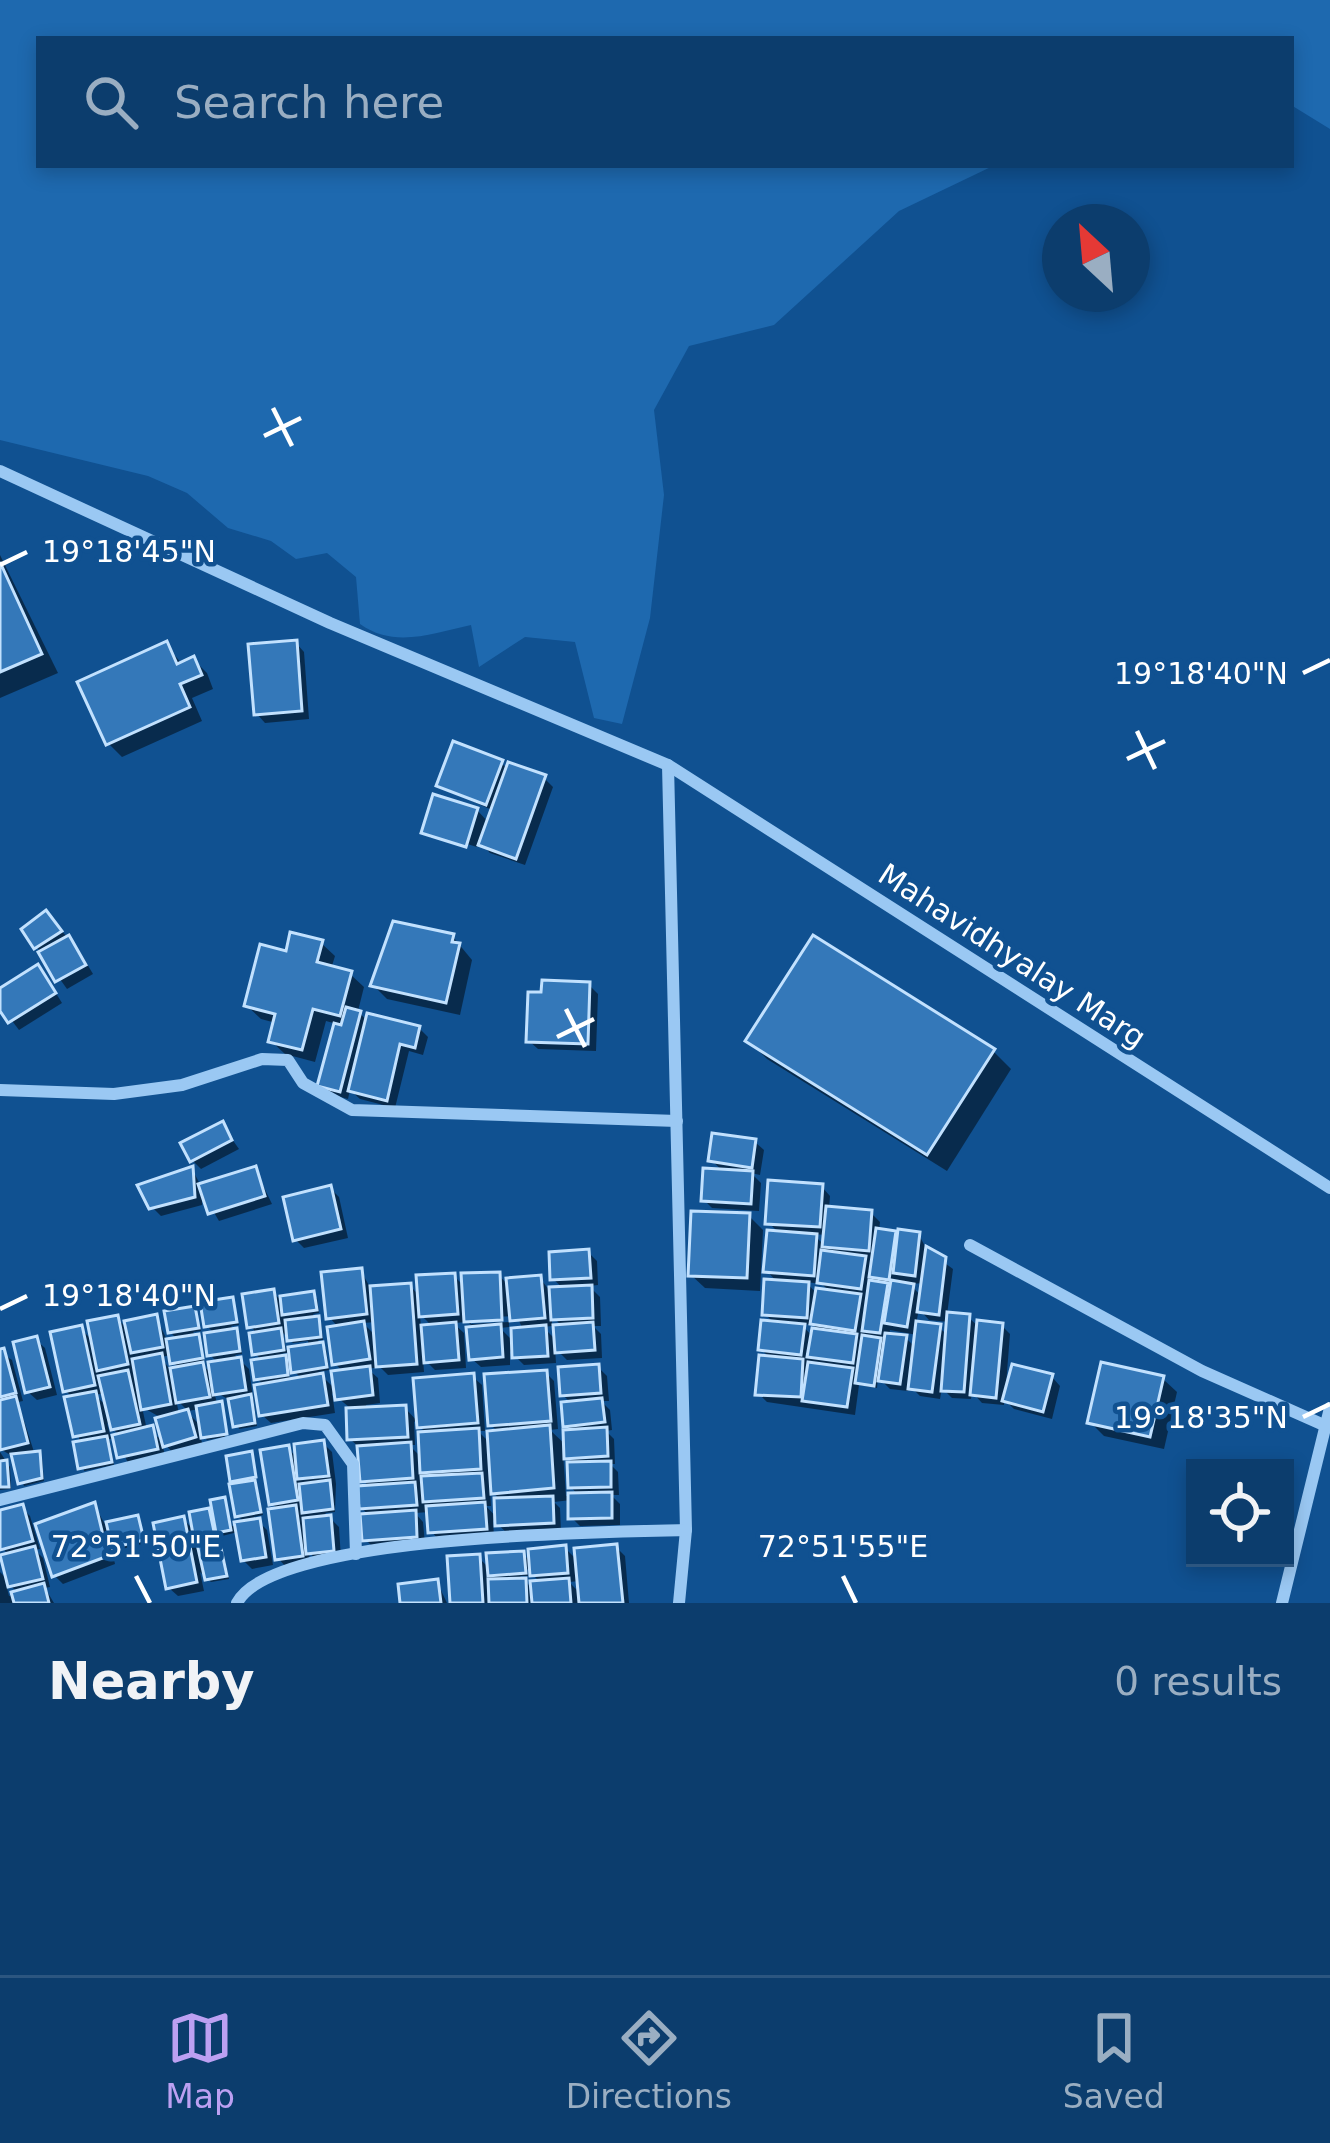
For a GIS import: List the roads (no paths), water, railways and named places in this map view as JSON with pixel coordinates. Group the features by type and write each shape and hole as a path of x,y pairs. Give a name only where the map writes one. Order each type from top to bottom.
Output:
{"street":[{"name":"Mahavidhyalay Marg","path":"0,470 330,623 668,765 1330,1188"},
{"path":"668,765 686,1530 679,1603"},
{"path":"0,1090 115,1094 182,1084 262,1059 288,1060 303,1083 352,1110 677,1121"},
{"path":"970,1245 1202,1371 1327,1426"},
{"path":"1282,1603 1330,1408"},
{"path":"0,1500 303,1423 325,1425 353,1464 356,1554"},
{"path":"237,1603 247,1587 268,1576 356,1554 511,1535 686,1530"}]}
